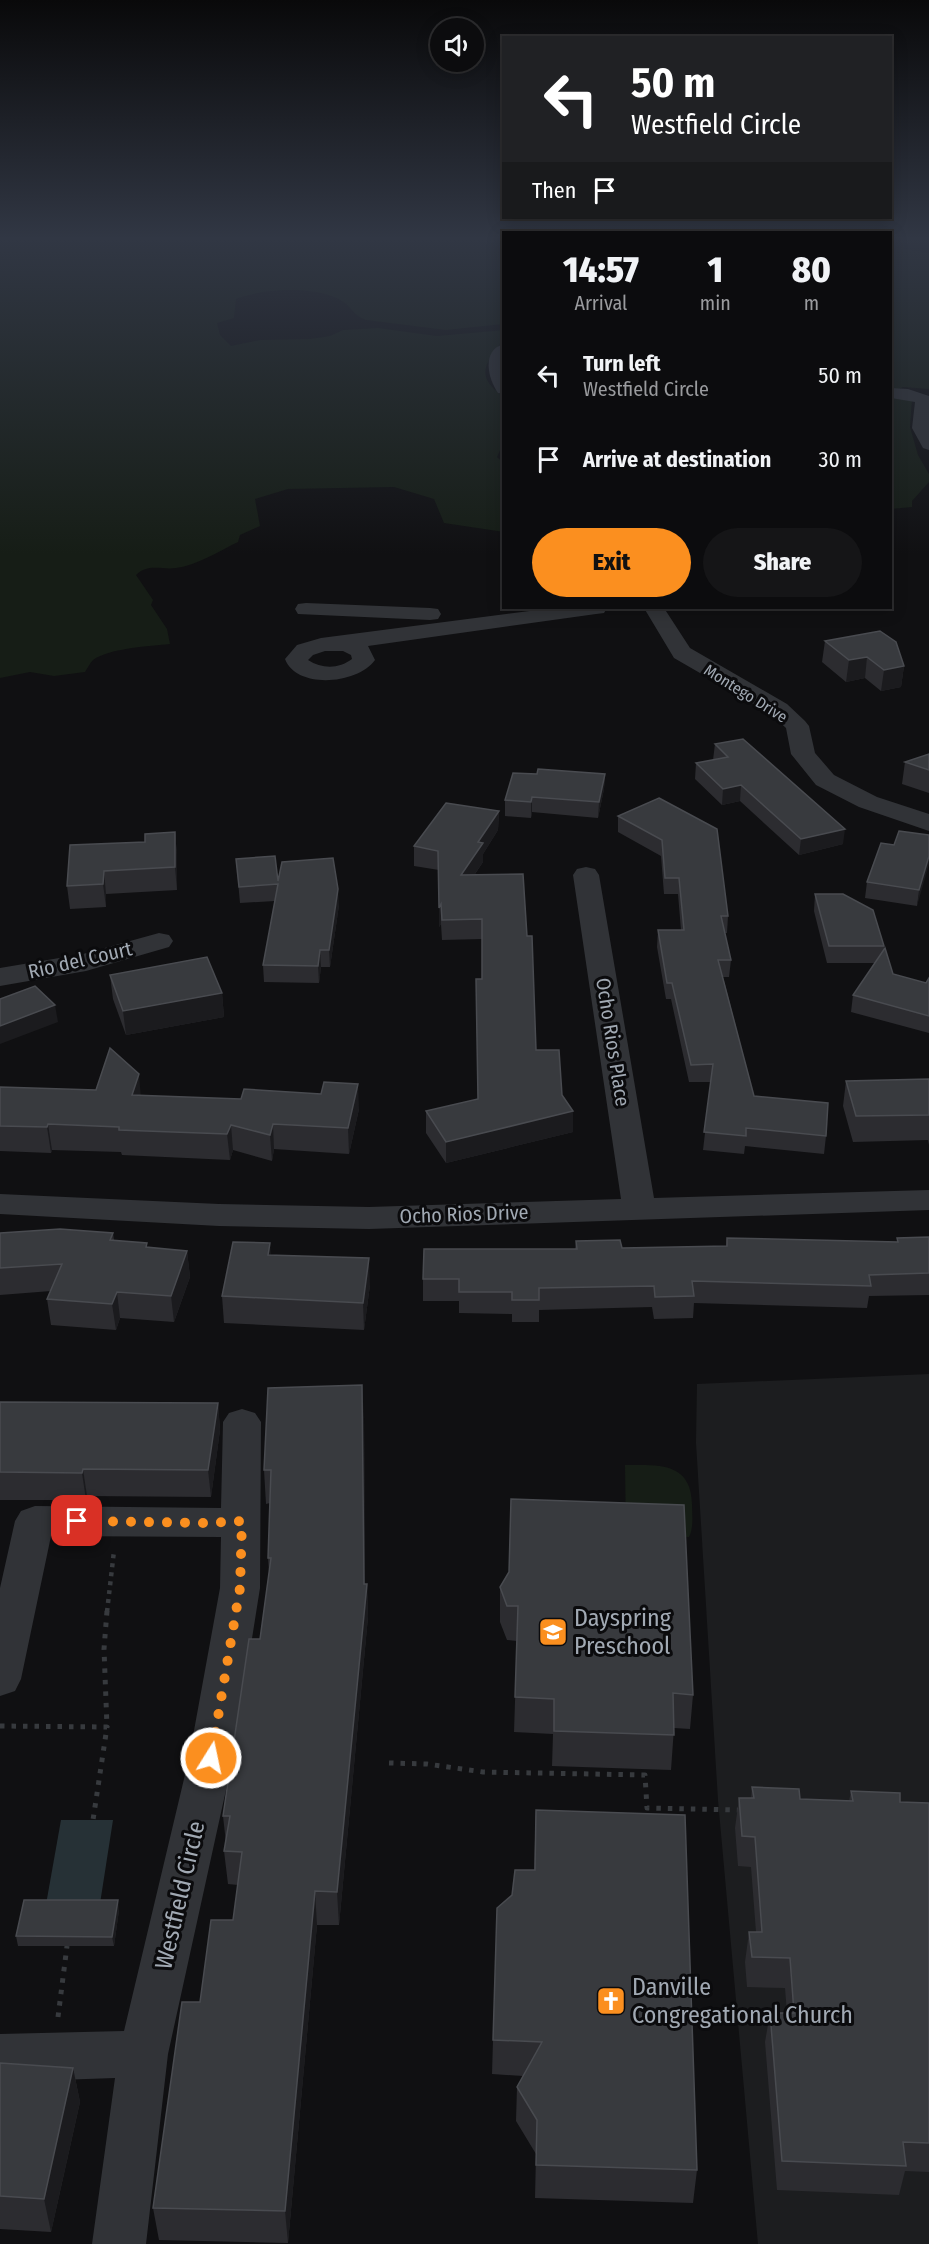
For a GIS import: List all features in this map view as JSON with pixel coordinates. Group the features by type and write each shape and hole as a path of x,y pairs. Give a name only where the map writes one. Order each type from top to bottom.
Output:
{"street":[{"path":"502,353 496,364 496,380 502,387"},
{"path":"892,393 918,396 924,400 918,422 929,444"},
{"path":"306,609 410,615 513,609"},
{"path":"337,644 589,609"},
{"name":"Montego Drive","path":"655,609 682,653 779,710 797,726 803,754 825,780 868,802 929,823"},
{"name":"Ocho Rios Place","path":"586,875 639,1208"},
{"name":"Rio del Court","path":"0,977 86,962 159,941"},
{"name":"Ocho Rios Drive","path":"0,1204 219,1215 369,1218 929,1200"},
{"name":"Westfield Circle","path":"119,2244 143,2054 211,1758 240,1588 242,1422"},
{"path":"0,1679 35,1521 208,1523 242,1521"},
{"path":"0,2058 143,2054"}],"path":[{"path":"93,1820 107,1727 104,1649 107,1605 118,1521"},
{"path":"0,1726 107,1727"},
{"path":"389,1763 427,1764 483,1772 645,1775 646,1808 752,1810"},
{"path":"54,2057 67,1946"}],"shaded area":[{"path":"0,345 499,345 488,362 486,378 502,395 502,446 497,457 502,461 502,532 444,523 434,499 394,487 288,489 255,499 260,526 240,535 238,542 192,564 176,568 150,568 136,575 153,600 151,605 167,629 170,644 130,648 109,653 93,660 85,672 54,676 30,672 0,678"},
{"path":"892,345 929,345 929,389 903,387 896,390 912,398 910,427 918,455 929,474 929,482 912,501 912,507 892,509"},
{"path":"929,1374 929,2244 758,2244 718,1800 696,1443 697,1384"},
{"path":"625,1465 670,1468 686,1480 692,1504 692,1525 689,1537 626,1535"},
{"path":"61,1820 113,1820 99,1910 45,1910"}],"building":[{"path":"880,631 896,642 904,666 884,670 867,657 849,660 825,641"},
{"path":"743,739 845,829 801,839 741,785 723,789 696,763 728,757 715,744"},
{"path":"929,754 929,770 905,762"},
{"path":"538,769 605,774 599,802 532,797 531,802 505,800 513,773 537,774"},
{"path":"659,798 717,829 728,916 721,916 731,960 718,960 754,1096 828,1103 826,1136 746,1128 746,1136 704,1132 713,1064 691,1065 672,983 667,983 658,930 684,930 679,878 665,878 662,840 618,816"},
{"path":"446,803 499,811 478,842 483,843 461,875 523,874 527,936 532,936 536,1050 559,1050 562,1095 573,1111 446,1142 426,1111 478,1099 476,979 482,979 482,919 442,920 441,904 439,908 438,851 414,846"},
{"path":"899,831 929,835 929,856 919,890 867,882 881,843 894,845"},
{"path":"175,832 175,867 104,871 103,884 67,886 70,845 145,842 145,834"},
{"path":"275,856 278,881 282,862 333,858 338,889 329,950 320,950 318,966 263,965 278,884 239,887 236,859"},
{"path":"815,894 843,894 873,910 884,946 829,946"},
{"path":"885,948 893,974 926,983 929,978 929,1016 853,995"},
{"path":"207,957 222,993 123,1011 110,975"},
{"path":"35,986 55,1005 0,1026 0,999"},
{"path":"110,1048 139,1074 132,1095 241,1099 244,1089 321,1094 324,1082 358,1084 348,1128 273,1124 270,1135 231,1125 227,1134 119,1130 119,1127 48,1124 47,1127 0,1126 0,1087 96,1090"},
{"path":"929,1079 929,1115 856,1116 846,1081"},
{"path":"60,1229 113,1233 110,1240 147,1243 146,1247 187,1251 171,1296 117,1292 112,1304 47,1299 62,1264 0,1268 0,1233"},
{"path":"929,1237 929,1273 869,1275 871,1286 692,1281 694,1296 655,1297 654,1286 539,1288 539,1300 512,1300 512,1292 459,1292 459,1279 423,1279 424,1249 577,1249 576,1241 620,1240 622,1248 727,1246 727,1238 898,1242 897,1238"},
{"path":"233,1242 270,1243 268,1255 369,1258 363,1303 222,1296"},
{"path":"362,1385 364,1584 367,1584 337,1892 315,1891 285,2211 153,2208 182,2002 200,2002 211,1920 233,1920 242,1852 224,1851 230,1816 223,1816 249,1639 260,1639 271,1558 268,1558 271,1470 264,1470 268,1388"},
{"path":"0,1402 218,1403 208,1470 83,1469 82,1473 0,1472"},
{"path":"511,1499 684,1505 693,1695 673,1693 674,1735 554,1731 554,1699 515,1697 518,1606 507,1606 500,1587 509,1572"},
{"path":"752,1787 799,1789 800,1799 853,1801 851,1791 900,1793 900,1802 929,1803 929,2143 903,2142 906,2166 782,2161 770,2013 794,2013 790,1958 752,1957 749,1932 762,1932 755,1837 742,1836 739,1798 754,1798"},
{"path":"536,1810 685,1815 697,2170 536,2165 537,2120 517,2087 542,2042 493,2040 497,1908 512,1895 515,1870 535,1870"},
{"path":"24,1900 118,1900 112,1937 16,1936"},
{"path":"0,2063 73,2068 44,2199 0,2196"}],"place":[{"name":"Dayspring Preschool","path":"553,1632"},
{"name":"Danville Congregational Church","path":"611,2001"}],"route":[{"path":"77,1521 208,1523 242,1521 240,1588 211,1758"}]}
